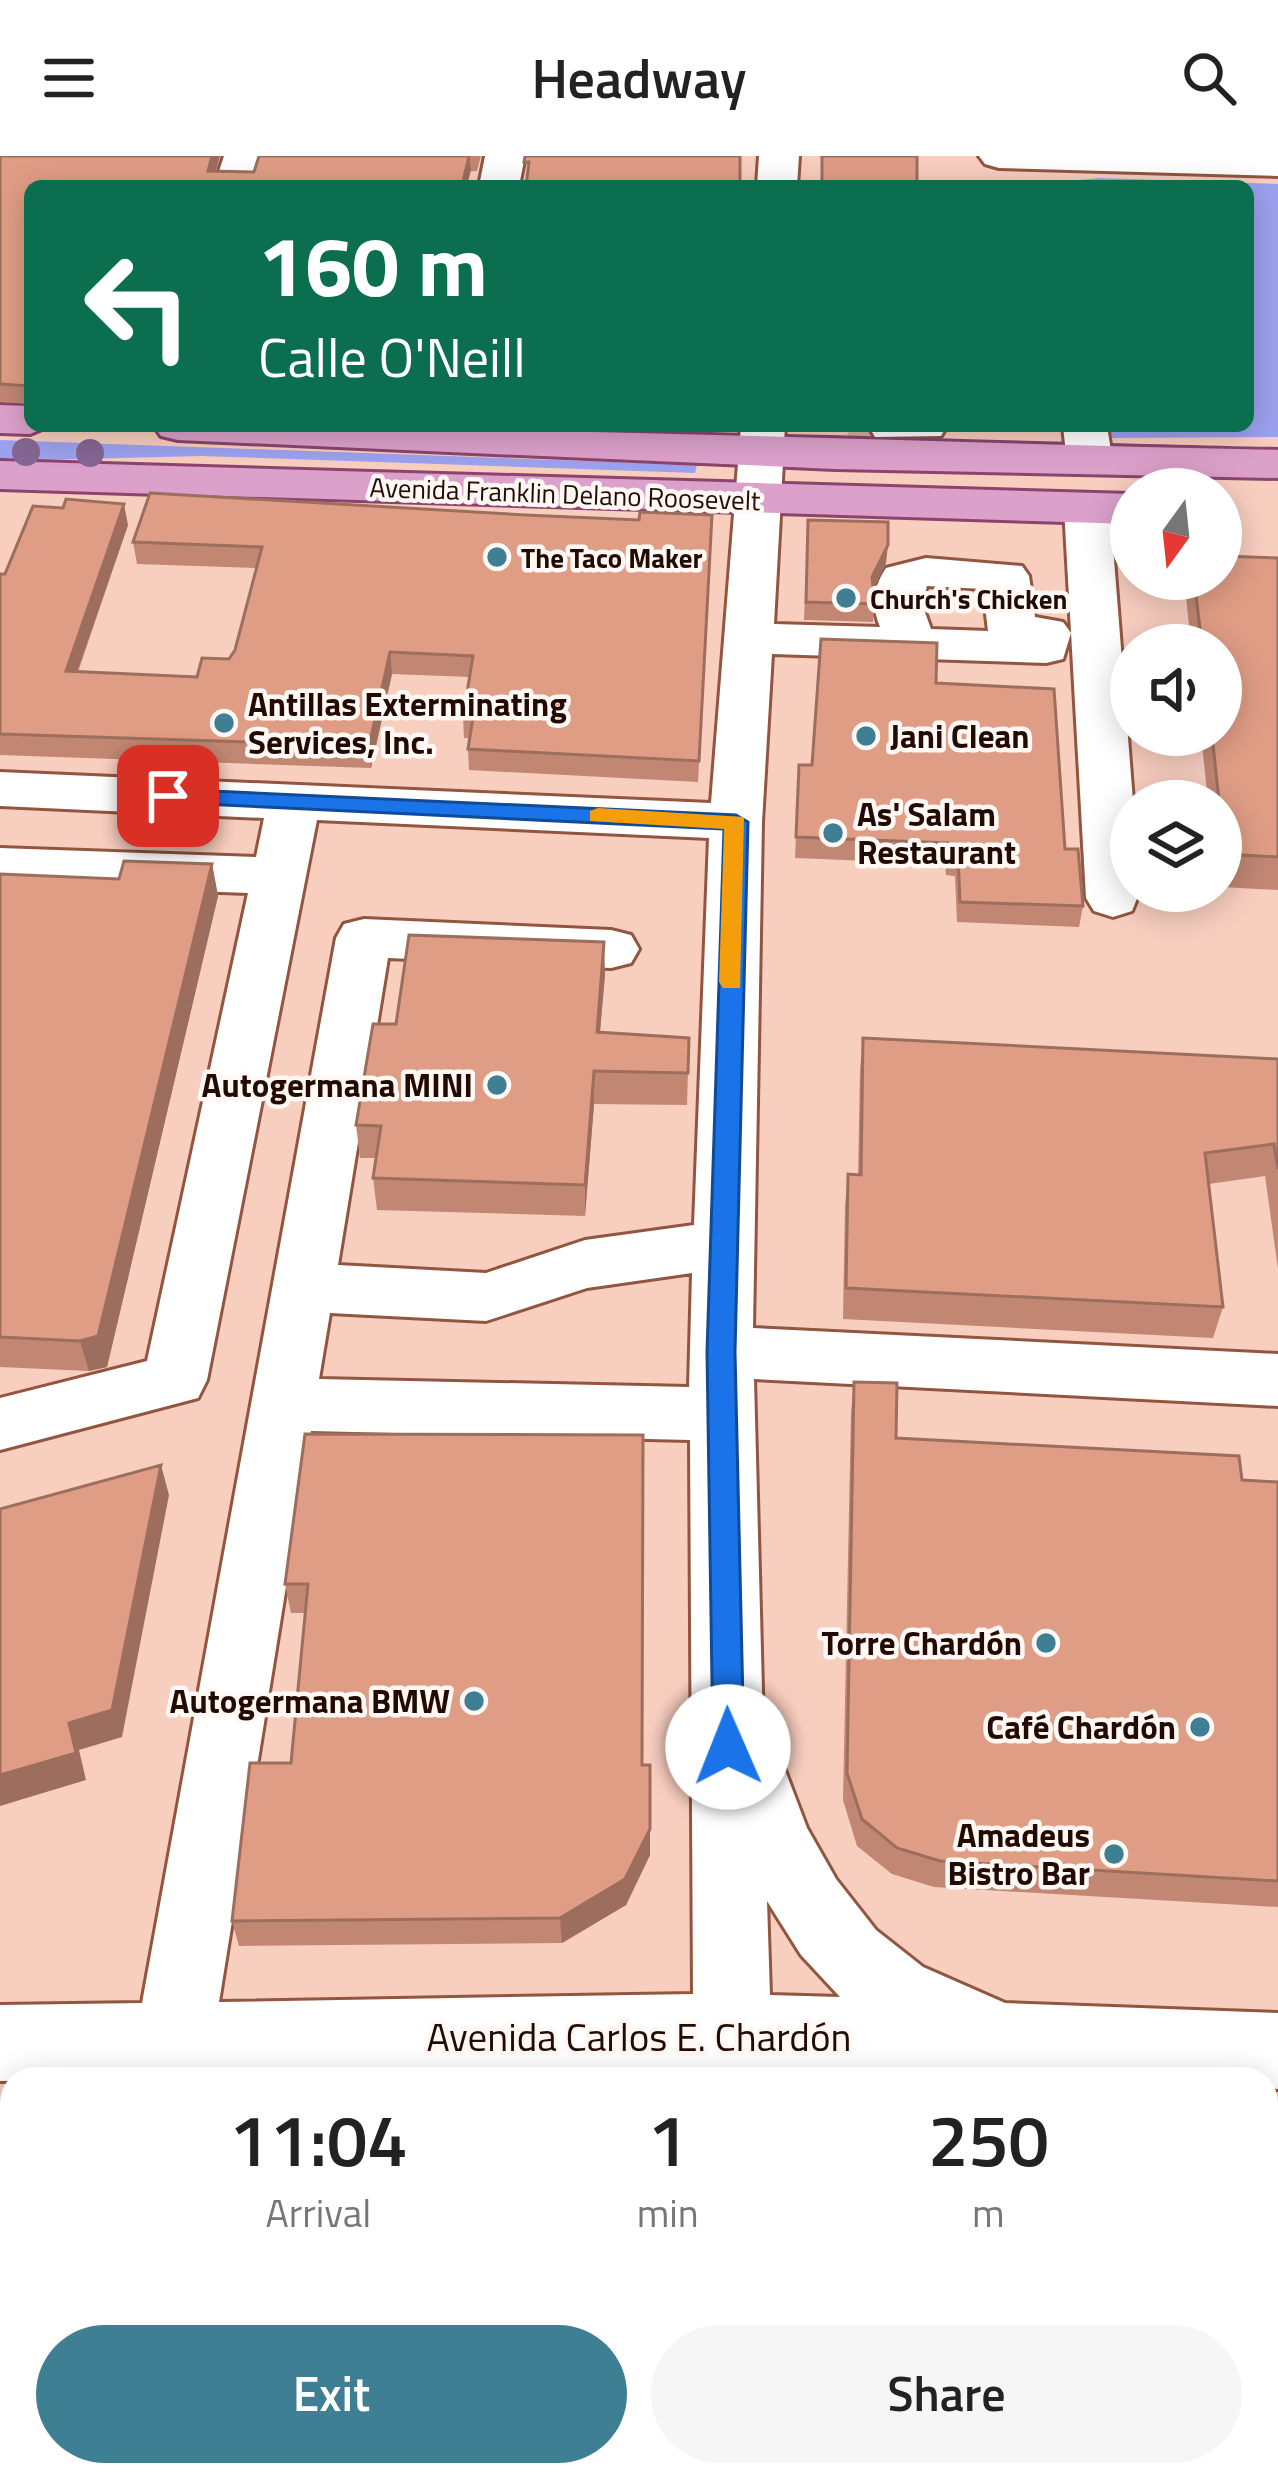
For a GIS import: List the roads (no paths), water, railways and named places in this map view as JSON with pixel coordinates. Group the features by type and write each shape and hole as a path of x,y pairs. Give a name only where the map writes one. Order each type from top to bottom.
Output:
{"main road":[{"name":"Avenida Franklin Delano Roosevelt","path":"461,432 762,458 1098,476 1278,464"},
{"name":"Avenida Franklin Delano Roosevelt","path":"0,475 762,458"},
{"path":"1242,509 1278,509"}],"street":[{"path":"999,156 1278,164"},
{"path":"733,2055 721,1383 736,822 762,458"},
{"path":"1098,476 1051,637 1110,885"},
{"path":"750,638 1051,637"},
{"path":"0,789 736,822"},
{"path":"0,1424 175,1380 294,802"},
{"path":"0,866 279,876"},
{"path":"174,2040 364,938 610,949"},
{"path":"303,1287 486,1297 585,1264 724,1245"},
{"path":"283,1404 721,1383 1278,1381"},
{"path":"727,1694 778,1846 816,1913 873,1979 997,2040"},
{"name":"Avenida Carlos E. Chardón","path":"0,2043 174,2040 733,2055 997,2040 1278,2051"}],"place":[{"name":"The Taco Maker","path":"497,557"},
{"name":"Church's Chicken","path":"846,598"},
{"name":"Antillas Exterminating Services, Inc.","path":"224,723"},
{"name":"Jani Clean","path":"866,736"},
{"name":"As' Salam Restaurant","path":"833,833"},
{"name":"Autogermana MINI","path":"497,1085"},
{"name":"Torre Chardón","path":"1046,1643"},
{"name":"Autogermana BMW","path":"474,1701"},
{"name":"Café Chardón","path":"1200,1727"},
{"name":"Amadeus Bistro Bar","path":"1114,1854"}]}
